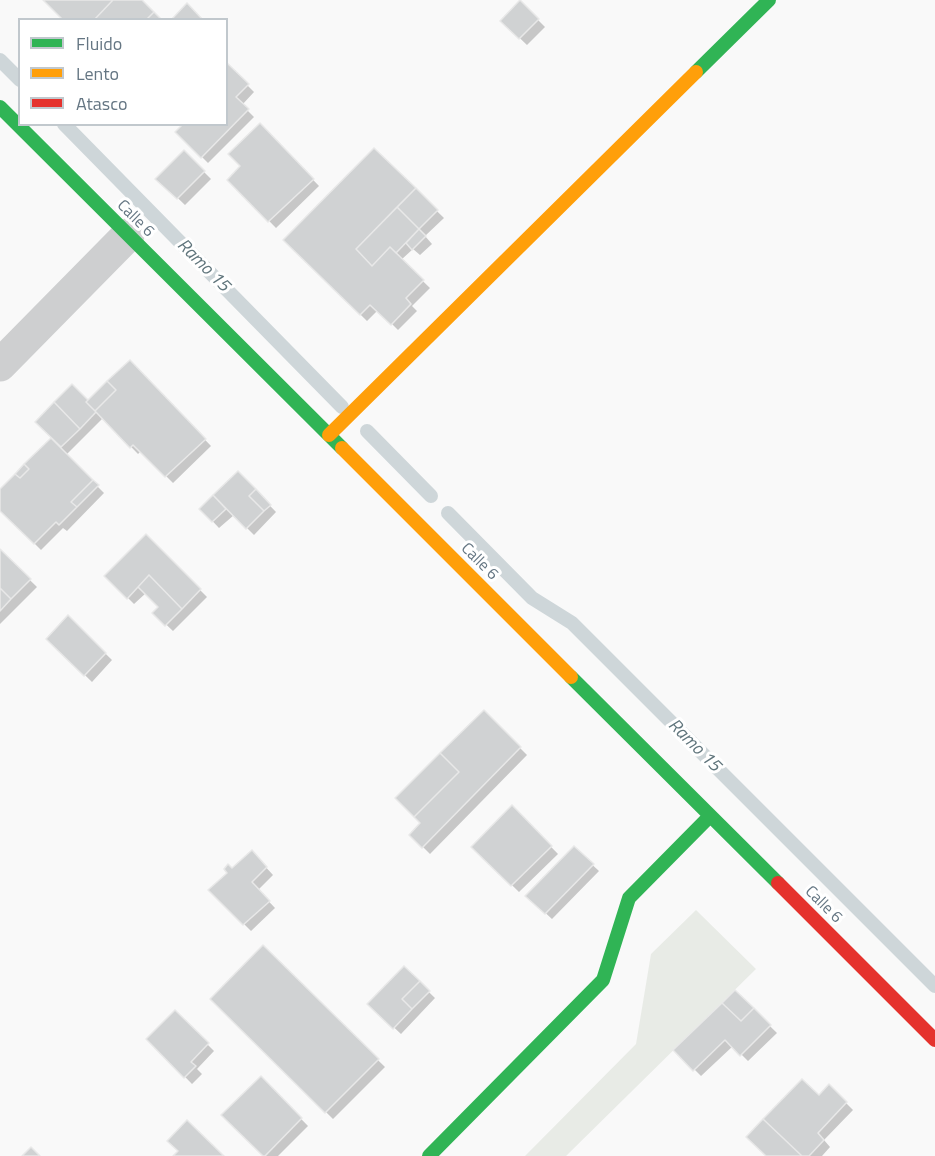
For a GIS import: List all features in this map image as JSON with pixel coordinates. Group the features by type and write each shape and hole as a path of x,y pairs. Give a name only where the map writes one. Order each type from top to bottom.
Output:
{"street":[{"path":"328,435 769,0"},
{"name":"Calle 6","path":"0,107 18,125"},
{"name":"Calle 6","path":"19,126 935,1040"},
{"path":"0,365 128,235"},
{"path":"429,1156 603,980 629,898 710,816"}],"shaded area":[{"path":"696,910 756,969 566,1156 525,1156 636,1044 651,954"}],"building":[{"path":"43,0 113,0 96,18 61,18"},
{"path":"113,0 142,0 154,12 148,18 96,18"},
{"path":"520,0 539,19 519,39 500,21"},
{"path":"187,3 201,18 173,18"},
{"path":"154,12 160,18 148,18"},
{"path":"228,64 249,84 236,97 249,109 201,158 175,132 181,126 228,126"},
{"path":"260,123 314,179 268,222 227,180 240,166 228,154"},
{"path":"374,148 416,188 356,249 372,266 390,247 424,280 406,298 411,304 391,325 370,305 360,315 283,240"},
{"path":"184,150 205,171 177,199 155,179"},
{"path":"416,188 438,210 419,229 397,207"},
{"path":"397,207 419,229 396,253 390,247 372,266 356,249"},
{"path":"419,229 426,236 412,250 406,243"},
{"path":"130,360 206,439 165,477 133,445 130,448 95,411 116,390 107,381"},
{"path":"107,381 116,390 95,411 86,402"},
{"path":"72,384 96,412 80,429 54,402"},
{"path":"54,402 80,429 61,447 35,422"},
{"path":"51,438 93,480 71,502 77,507 59,525 56,522 34,544 0,511 0,489 15,474 20,478 29,469 24,464"},
{"path":"24,464 29,469 20,478 15,474"},
{"path":"238,471 256,489 249,496 264,511 246,529 213,495"},
{"path":"93,480 99,485 77,507 71,502"},
{"path":"256,489 271,505 264,511 249,496"},
{"path":"213,495 226,509 212,522 199,509"},
{"path":"146,534 201,589 182,609 149,575 127,599 104,576"},
{"path":"0,549 31,579 11,599 0,588"},
{"path":"149,575 182,609 165,626 152,613 158,607 138,587"},
{"path":"0,588 11,599 0,611"},
{"path":"68,615 106,653 84,676 46,639"},
{"path":"484,710 521,747 422,848 409,835 420,823 414,817 459,772 440,753"},
{"path":"440,753 459,772 414,817 395,798"},
{"path":"512,805 552,846 511,886 471,847"},
{"path":"574,846 594,864 545,914 525,896"},
{"path":"252,850 267,867 252,882 270,901 243,925 208,890 227,873 224,869 228,864 232,868"},
{"path":"263,945 379,1059 325,1113 210,999"},
{"path":"404,966 420,981 402,999 412,1009 393,1029 367,1004"},
{"path":"420,981 430,991 412,1009 402,999"},
{"path":"735,990 754,1008 741,1021 722,1003"},
{"path":"722,1003 741,1021 754,1008 771,1025 740,1056 725,1040 693,1071 673,1050"},
{"path":"175,1010 209,1043 191,1062 196,1066 184,1078 146,1039"},
{"path":"261,1076 302,1118 265,1156 221,1115"},
{"path":"802,1079 819,1095 829,1084 847,1102 818,1133 824,1140 809,1156 802,1156 763,1119"},
{"path":"763,1119 802,1156 766,1156 746,1137"},
{"path":"187,1120 224,1156 173,1156 178,1151 167,1141"},
{"path":"31,1147 40,1156 22,1156"}],"waterway":[{"name":"Ramo 15","path":"0,60 18,78"},
{"name":"Ramo 15","path":"66,126 342,407"},
{"name":"Ramo 15","path":"367,431 431,496"},
{"name":"Ramo 15","path":"448,513 532,598 572,623 935,986"}],"traffic: fast":[{"path":"696,72 769,0"},
{"path":"0,107 18,125"},
{"path":"19,126 342,448"},
{"path":"571,677 778,883"},
{"path":"429,1156 603,980 629,898 710,816"}],"traffic: slow":[{"path":"329,435 696,72"},
{"path":"342,448 571,677"}],"traffic: jam":[{"path":"778,883 935,1040"}]}
